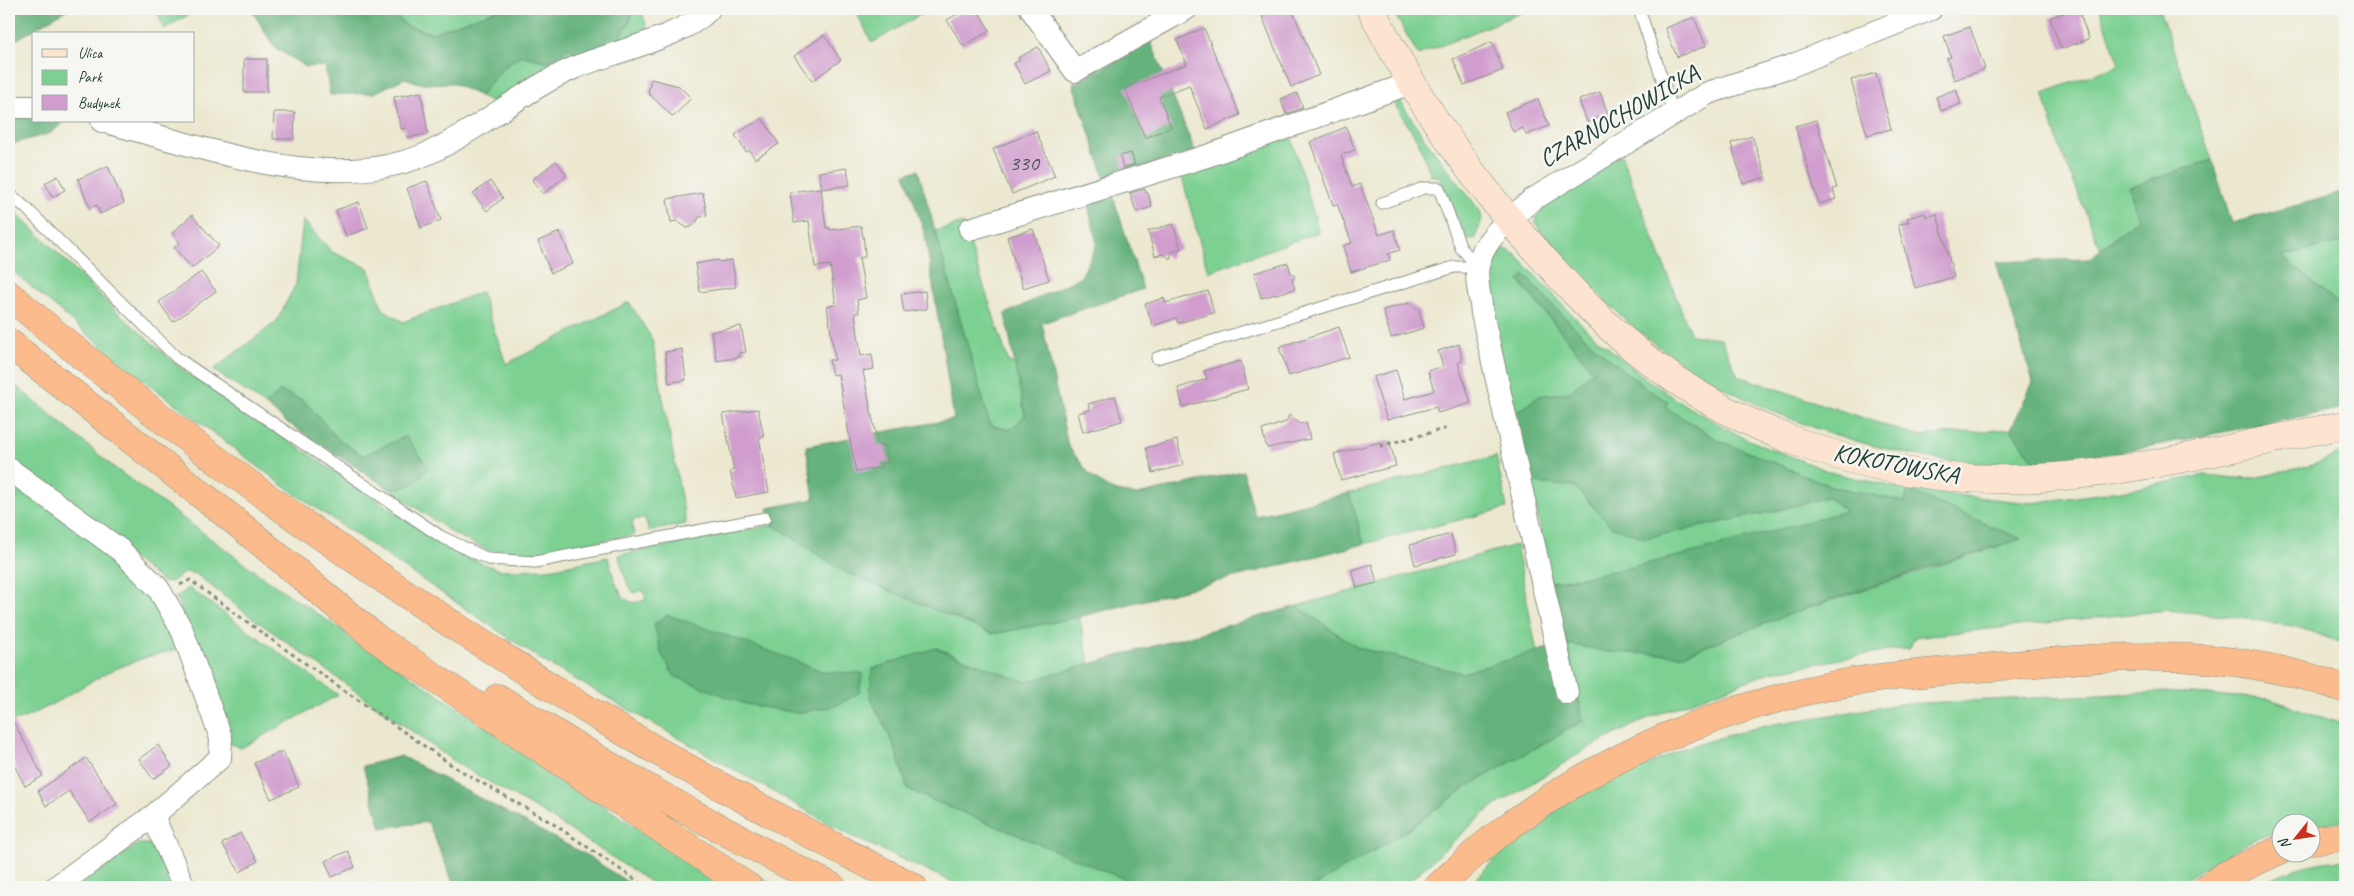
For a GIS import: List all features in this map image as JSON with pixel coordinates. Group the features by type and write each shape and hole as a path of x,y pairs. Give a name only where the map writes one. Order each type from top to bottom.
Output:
{"highway":[{"path":"9,295 184,436 407,596 530,674 688,769 913,887"},
{"path":"9,343 85,405 241,526 377,639 748,887"},
{"path":"241,526 444,664 594,757 832,887"},
{"path":"1438,887 1495,836 1552,798 1599,770 1682,730 1784,696 1842,684 1913,674 2106,657 2173,656 2215,658 2270,666 2310,676 2345,689"},
{"path":"2322,839 2345,837"},
{"path":"2208,887 2231,872 2272,854"}],"street":[{"path":"106,122 284,166 319,170 360,170 382,167 431,152 559,75 624,49 680,30 693,23 709,9"},
{"path":"1031,9 1075,71 1186,9"},
{"name":"KOKOTOWSKA","path":"1371,9 1411,83 1441,131 1514,225 1572,291 1606,324 1676,380 1748,422 1810,446 1872,464 1933,476 1979,479 2073,476 2167,461 2345,425"},
{"name":"CZARNOCHOWICKA","path":"1478,267 1484,248 1514,225 1538,195 1673,112 1708,93 1791,66 1931,9"},
{"path":"970,229 1207,156 1411,83"},
{"path":"9,107 32,107"},
{"path":"1478,267 1482,313 1567,692"},
{"path":"9,469 120,550 161,594 182,630 221,738 220,758 153,816 56,887"},
{"path":"153,816 184,887"}],"lane":[{"path":"1639,9 1673,112"},
{"path":"1382,203 1424,188 1439,188 1461,248 1478,267"},
{"path":"9,193 177,358 440,536 488,559 535,562 765,518"},
{"path":"1157,358 1454,266 1478,267"}],"path":[{"path":"1380,446 1448,428"},
{"path":"161,594 190,580 269,638 456,768 552,823 646,887"}],"green space":[{"path":"9,9 68,9 9,44"},
{"path":"156,9 198,9 164,29"},
{"path":"251,9 388,9 407,26 432,33 500,9 631,9 631,19 618,41 577,55 569,48 547,62 521,55 501,70 480,96 452,83 422,84 405,78 374,93 330,95 325,66 306,67 274,47"},
{"path":"388,9 500,9 432,33 407,26"},
{"path":"631,9 641,9 648,31 618,41 631,19"},
{"path":"855,9 930,9 872,43"},
{"path":"1392,9 1522,9 1523,12 1418,55"},
{"path":"2100,9 2159,9 2212,160 2129,187 2138,219 2100,249 2056,137 2043,93 2119,65"},
{"path":"1151,42 1195,151 1105,179 1073,84"},
{"path":"569,48 577,55 534,74 493,102 480,96 501,70 521,55 547,62"},
{"path":"1397,96 1424,138 1480,211 1482,219 1475,238 1469,240 1462,237 1456,216 1439,176 1431,176 1418,141 1390,97"},
{"path":"26,117 32,118 32,122 63,123 51,133 15,143 9,152 9,120"},
{"path":"1291,136 1319,232 1208,272 1181,174"},
{"path":"1621,154 1691,335 1721,338 1738,376 1917,436 2011,429 2035,462 1959,462 1878,447 1837,435 1758,405 1685,365 1651,341 1592,288 1539,229 1536,223 1536,216 1544,209 1541,205"},
{"path":"2212,160 2232,223 2345,192 2345,242 2282,256 2345,309 2345,408 2116,453 2035,462 2011,429 2033,382 1996,262 2089,259 2138,219 2129,187"},
{"path":"918,170 990,425 1009,430 1025,416 1005,314 1081,277 1097,244 1088,205 1113,196 1143,289 1042,323 1068,446 1091,476 1111,490 1137,495 1243,471 1255,516 1349,493 1364,544 1079,617 993,634 843,571 773,525 768,508 814,499 806,446 954,419 925,235 905,174"},
{"path":"9,205 115,310 184,371 458,554 500,570 549,569 608,557 620,591 630,601 637,602 646,599 643,590 634,593 631,589 624,575 619,555 773,525 843,571 993,634 1079,617 1090,664 1025,682 936,648 870,697 894,745 908,790 1144,887 963,887 853,837 543,661 285,487 125,366 9,268"},
{"path":"303,220 332,252 368,268 383,309 403,322 481,292 506,364 629,302 652,339 686,524 649,531 645,518 632,520 634,535 519,555 489,551 454,534 388,488 397,489 406,436 363,456 338,439 304,401 280,391 266,405 213,370 276,322 296,284"},
{"path":"963,223 1009,363 1015,362 1025,416 1009,430 990,425 935,231"},
{"path":"2345,242 2345,309 2281,255"},
{"path":"1506,249 1516,255 1588,331 1646,379 1688,407 1744,438 1833,473 1908,490 2032,503 2134,489 2204,475 2249,479 2313,465 2345,451 2345,644 2298,627 2235,617 2167,610 1915,637 1909,649 1889,650 1771,672 1650,717 1590,747 1487,811 1403,887 1313,887 1403,833 1468,786 1583,721 1585,728 1567,643 1609,652 1683,655 1789,614 2020,539 1908,491 1905,502 1831,486 1718,440 1665,407 1668,402 1609,359 1525,275 1519,281 1593,371 1570,392 1539,396 1516,413 1491,313 1489,293 1491,256 1497,260 1502,250"},
{"path":"1525,275 1592,344 1628,374 1668,402 1665,407 1718,440 1831,486 1905,502 1908,490 2021,539 1929,567 1789,614 1683,655 1609,652 1567,644 1583,721 1468,786 1403,833 1313,887 1144,887 908,790 894,745 870,697 872,669 936,648 1025,682 1297,606 1358,648 1462,673 1566,643 1550,582 1624,569 1662,560 1846,511 1827,497 1779,510 1645,538 1612,527 1574,486 1532,483 1516,413 1539,396 1570,392 1593,371 1519,280"},
{"path":"9,380 116,469 267,580 725,887 658,887 550,817 458,764 243,611 196,574 185,572 173,581 164,583 9,461"},
{"path":"280,391 304,401 338,439 363,456 406,436 428,467 412,485 395,489 388,488 285,421 266,405"},
{"path":"1496,456 1507,508 1364,544 1349,493"},
{"path":"9,476 97,544 151,591 181,649 150,656 120,667 45,708 9,723"},
{"path":"1532,483 1574,486 1595,509 1645,538 1779,510 1828,496 1847,511 1625,569 1550,582"},
{"path":"1516,545 1537,652 1462,673 1358,648 1297,606"},
{"path":"189,588 338,695 241,748 228,743 176,597"},
{"path":"668,615 825,672 863,673 859,693 836,706 797,713 745,704 674,676 661,653 654,624"},
{"path":"2163,692 2270,699 2345,725 2345,821 2322,824 2322,814 2272,814 2272,833 2251,841 2172,887 1467,887 1494,860 1567,802 1684,748 1762,726 1901,704"},
{"path":"401,756 588,856 635,887 455,887 428,822 381,828 363,766"},
{"path":"138,844 151,844 172,887 78,887"},
{"path":"699,844 779,887 765,887"},
{"path":"2345,860 2345,887 2251,887 2308,865"}],"building":[{"path":"966,9 977,9 990,31 963,46 947,20"},
{"path":"1259,9 1292,9 1319,75 1291,87"},
{"path":"2078,9 2089,39 2061,49 2050,18"},
{"path":"1694,17 1706,46 1677,57 1665,28"},
{"path":"1970,27 1985,69 1954,80 1947,58 1951,57 1944,36"},
{"path":"1204,28 1240,115 1207,129 1189,85 1159,97 1171,127 1145,138 1125,88 1187,64 1177,40"},
{"path":"824,35 841,60 812,81 794,56"},
{"path":"1492,42 1503,70 1464,85 1453,59"},
{"path":"1038,47 1051,71 1025,84 1014,63 1020,60 1018,58"},
{"path":"244,59 267,59 267,92 244,92"},
{"path":"1876,73 1891,129 1867,135 1851,80"},
{"path":"651,79 679,86 691,98 673,117 648,93"},
{"path":"1956,89 1961,104 1941,111 1936,97"},
{"path":"421,92 428,134 407,138 405,128 401,129 394,97"},
{"path":"1600,92 1608,114 1587,122 1579,100"},
{"path":"1297,93 1303,108 1286,114 1281,99"},
{"path":"1538,99 1549,126 1526,135 1523,128 1513,132 1505,112"},
{"path":"274,112 295,112 294,139 273,139"},
{"path":"762,118 779,144 755,159 749,150 746,152 735,135"},
{"path":"1816,120 1837,188 1833,189 1836,199 1819,204 1795,126"},
{"path":"1346,127 1355,150 1341,155 1352,187 1360,184 1379,235 1394,230 1400,250 1388,254 1390,260 1351,272 1343,246 1352,243 1337,204 1333,205 1310,142"},
{"path":"1036,131 1055,176 1012,194 993,149"},
{"path":"1752,136 1766,177 1743,184 1731,143"},
{"path":"1131,153 1135,164 1123,168 1120,156"},
{"path":"556,161 567,175 543,194 532,180"},
{"path":"108,166 124,203 100,214 97,205 90,208 78,179"},
{"path":"847,168 850,185 822,189 819,172"},
{"path":"58,176 65,190 52,197 45,183"},
{"path":"427,181 441,220 421,228 407,188"},
{"path":"490,181 503,198 487,211 473,194"},
{"path":"821,188 826,228 830,228 830,230 861,226 864,242 865,257 859,258 866,298 857,300 859,313 855,313 861,356 872,354 874,369 863,371 878,446 885,445 889,462 881,463 882,467 856,472 838,374 832,375 829,360 835,360 827,306 836,305 830,265 815,267 809,221 794,223 790,192"},
{"path":"1145,189 1152,207 1136,212 1130,193"},
{"path":"703,193 707,216 699,217 696,223 687,228 677,221 671,222 667,199"},
{"path":"359,202 368,228 346,236 336,210"},
{"path":"1925,213 1926,217 1937,214 1954,277 1915,288 1898,225 1909,222 1907,218"},
{"path":"192,215 219,246 192,268 174,248 180,243 172,233"},
{"path":"1173,224 1181,249 1172,252 1170,259 1164,254 1155,256 1148,231"},
{"path":"1033,229 1049,280 1023,288 1007,237"},
{"path":"560,232 573,264 551,273 538,241"},
{"path":"718,260 719,262 732,260 736,287 700,292 695,264"},
{"path":"1288,263 1291,273 1295,276 1292,280 1295,289 1261,298 1254,273"},
{"path":"201,272 216,291 173,322 159,302"},
{"path":"925,291 927,309 904,312 901,294"},
{"path":"1208,291 1214,313 1178,323 1176,318 1153,326 1145,304 1164,298 1165,303"},
{"path":"1409,303 1419,310 1424,328 1391,338 1383,310"},
{"path":"741,326 746,352 739,353 740,357 717,361 711,332"},
{"path":"1339,327 1349,357 1289,376 1279,347"},
{"path":"1459,344 1462,361 1458,363 1471,403 1438,413 1436,407 1387,420 1373,377 1396,370 1405,399 1434,391 1428,371 1443,366 1438,351"},
{"path":"682,349 686,380 669,383 665,352"},
{"path":"1241,361 1248,389 1183,407 1178,388 1207,379 1204,371"},
{"path":"1115,396 1122,421 1083,432 1078,413 1090,410 1088,404"},
{"path":"758,409 764,437 759,437 769,492 736,498 730,471 734,470 723,414"},
{"path":"1289,415 1301,424 1306,422 1310,439 1267,448 1262,430 1286,422"},
{"path":"1177,440 1183,465 1153,473 1146,448"},
{"path":"1389,440 1396,466 1341,480 1334,454"},
{"path":"1451,534 1456,554 1415,565 1410,545"},
{"path":"1372,564 1377,583 1357,588 1352,570"},
{"path":"9,714 43,776 25,786 9,755"},
{"path":"158,745 172,766 153,779 139,759"},
{"path":"283,751 299,787 271,799 254,763"},
{"path":"86,758 117,804 90,822 69,791 46,806 38,791"},
{"path":"240,833 258,861 240,872 222,844"},
{"path":"348,851 355,867 332,877 325,861"}]}
